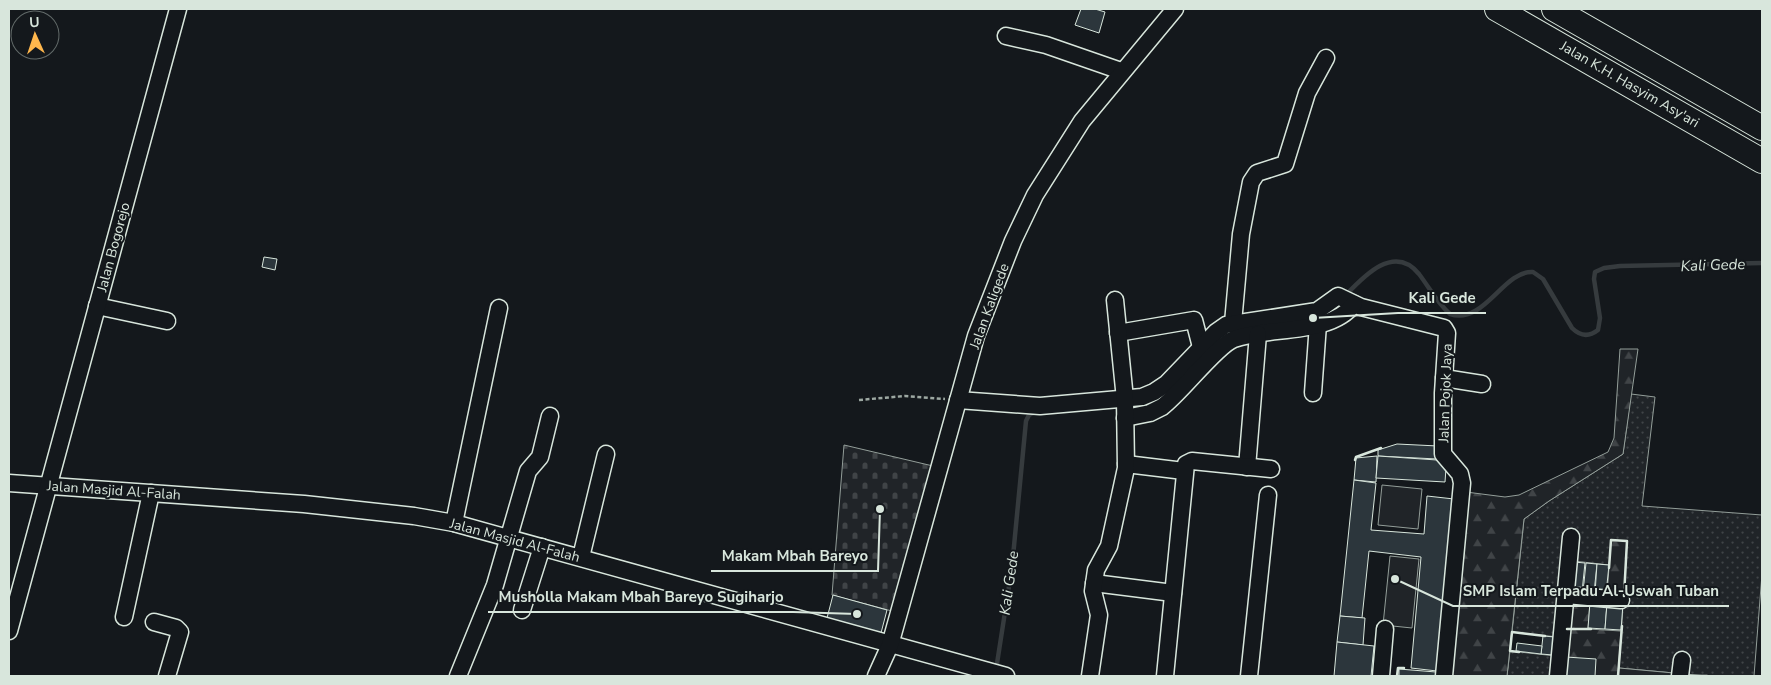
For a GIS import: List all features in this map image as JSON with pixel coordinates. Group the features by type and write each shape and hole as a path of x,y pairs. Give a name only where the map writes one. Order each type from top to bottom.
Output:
{"highway":[{"name":"Jalan K.H. Hasyim Asy'ari","path":"1497,9 1762,160"},
{"path":"1528,9 1596,47 1597,52 1592,57 1580,55"},
{"name":"Jalan K.H. Hasyim Asy'ari","path":"1554,9 1762,128"}],"street":[{"name":"Jalan Bogorejo","path":"9,631 178,9"},
{"name":"Jalan Kaligede","path":"876,676 890,645 984,313 1023,218 1060,154 1092,107 1175,9"},
{"path":"1006,36 1065,50 1121,72"},
{"path":"1233,323 1241,234 1251,182 1257,173 1285,164 1308,93 1326,58"},
{"path":"958,400 1040,406 1125,408 1150,413 1162,407 1227,344 1236,338 1318,324 1341,316 1348,301 1335,297 1316,311 1233,323 1219,329 1161,388 1125,408"},
{"path":"1090,676 1099,615 1093,591 1096,567 1109,546 1126,464 1125,408 1115,300"},
{"name":"Jalan Pojok Jaya","path":"1348,301 1445,329 1447,333 1444,378 1443,454 1460,474 1462,483 1444,676"},
{"path":"97,306 167,321"},
{"path":"454,523 499,308"},
{"path":"1118,333 1194,320 1201,347"},
{"path":"1313,393 1318,324"},
{"path":"1247,467 1258,334"},
{"path":"1444,378 1482,384"},
{"path":"458,676 492,592 529,469 540,456 550,416"},
{"path":"581,557 606,454"},
{"path":"1165,676 1186,463 1271,469"},
{"path":"1126,464 1184,471"},
{"name":"Jalan Masjid Al-Falah","path":"9,483 344,508 454,523 1006,676"},
{"path":"124,617 151,493"},
{"path":"1249,676 1268,495"},
{"path":"1558,676 1571,537"},
{"path":"522,610 542,547"},
{"path":"1094,583 1173,593"},
{"path":"1566,596 1620,600"},
{"path":"154,622 176,628 180,632 167,676"},
{"path":"1381,676 1385,630"}],"path":[{"path":"859,400 905,396 958,400"}],"green space":[{"path":"1620,349 1638,349 1623,454 1524,519 1507,676 1449,676 1466,492 1505,497 1519,495 1608,452 1614,438"},
{"path":"1631,394 1655,397 1642,506 1762,515 1762,574 1754,676 1707,676 1619,668 1627,541 1612,540 1609,565 1574,561 1562,676 1507,676 1510,651 1556,656 1558,637 1512,632 1524,519 1623,454"},
{"path":"844,445 933,466 892,611 832,595"},
{"path":"1382,485 1422,489 1418,529 1378,525"},
{"path":"1611,540 1627,541 1624,596 1607,595"},
{"path":"1390,556 1419,559 1412,628 1383,625"},
{"path":"1570,600 1590,601 1588,629 1621,631 1618,676 1562,676"},
{"path":"1619,668 1674,673 1674,676 1618,676"}],"building":[{"path":"1081,9 1095,9 1105,12 1099,33 1075,25"},
{"path":"264,257 277,259 275,270 262,267"},
{"path":"1397,444 1438,446 1437,459 1378,456 1378,450"},
{"path":"1377,456 1376,482 1354,480 1356,458"},
{"path":"1378,456 1437,460 1446,468 1445,482 1376,478"},
{"path":"1354,480 1376,483 1371,530 1424,534 1427,496 1454,499 1437,671 1411,668 1421,557 1369,551 1362,618 1340,616"},
{"path":"1574,562 1585,563 1582,592 1571,591"},
{"path":"1586,563 1597,564 1594,593 1583,592"},
{"path":"1597,564 1609,565 1606,594 1595,593"},
{"path":"833,595 887,610 881,633 827,618"},
{"path":"1590,602 1607,603 1605,629 1588,628"},
{"path":"1607,603 1623,604 1621,630 1605,629"},
{"path":"1340,616 1365,618 1363,645 1337,642"},
{"path":"1543,636 1555,637 1553,655 1541,654"},
{"path":"1337,642 1374,646 1371,676 1334,676"},
{"path":"1517,643 1542,646 1541,654 1516,651"},
{"path":"1566,657 1596,659 1595,676 1564,676"},
{"path":"1399,669 1436,672 1436,676 1399,676"}],"waterway":[{"name":"Kali Gede","path":"1345,296 1379,266 1389,262 1399,262 1409,265 1419,274 1445,310 1450,314 1462,315 1474,312 1484,305 1512,279 1522,274 1533,272 1543,279 1572,328 1578,333 1588,335 1598,330 1600,318 1594,279 1595,272 1604,268 1762,263"},
{"name":"Kali Gede","path":"996,670 1012,567 1026,421 1029,415 1035,412"}],"wall":[{"path":"1355,460 1356,457 1381,448"},
{"path":"1609,568 1611,540 1627,541 1624,596"},
{"path":"1618,676 1622,626"},
{"path":"1567,629 1591,629"},
{"path":"1519,652 1510,651 1512,632 1545,636"},
{"path":"1397,676 1398,668 1404,668"},
{"path":"1689,676 1707,676"}],"place":[{"name":"Kali Gede","path":"1313,318"},
{"name":"Makam Mbah Bareyo","path":"880,509"},
{"name":"SMP Islam Terpadu Al-Uswah Tuban","path":"1395,579"},
{"name":"Musholla Makam Mbah Bareyo Sugiharjo","path":"857,614"}]}
